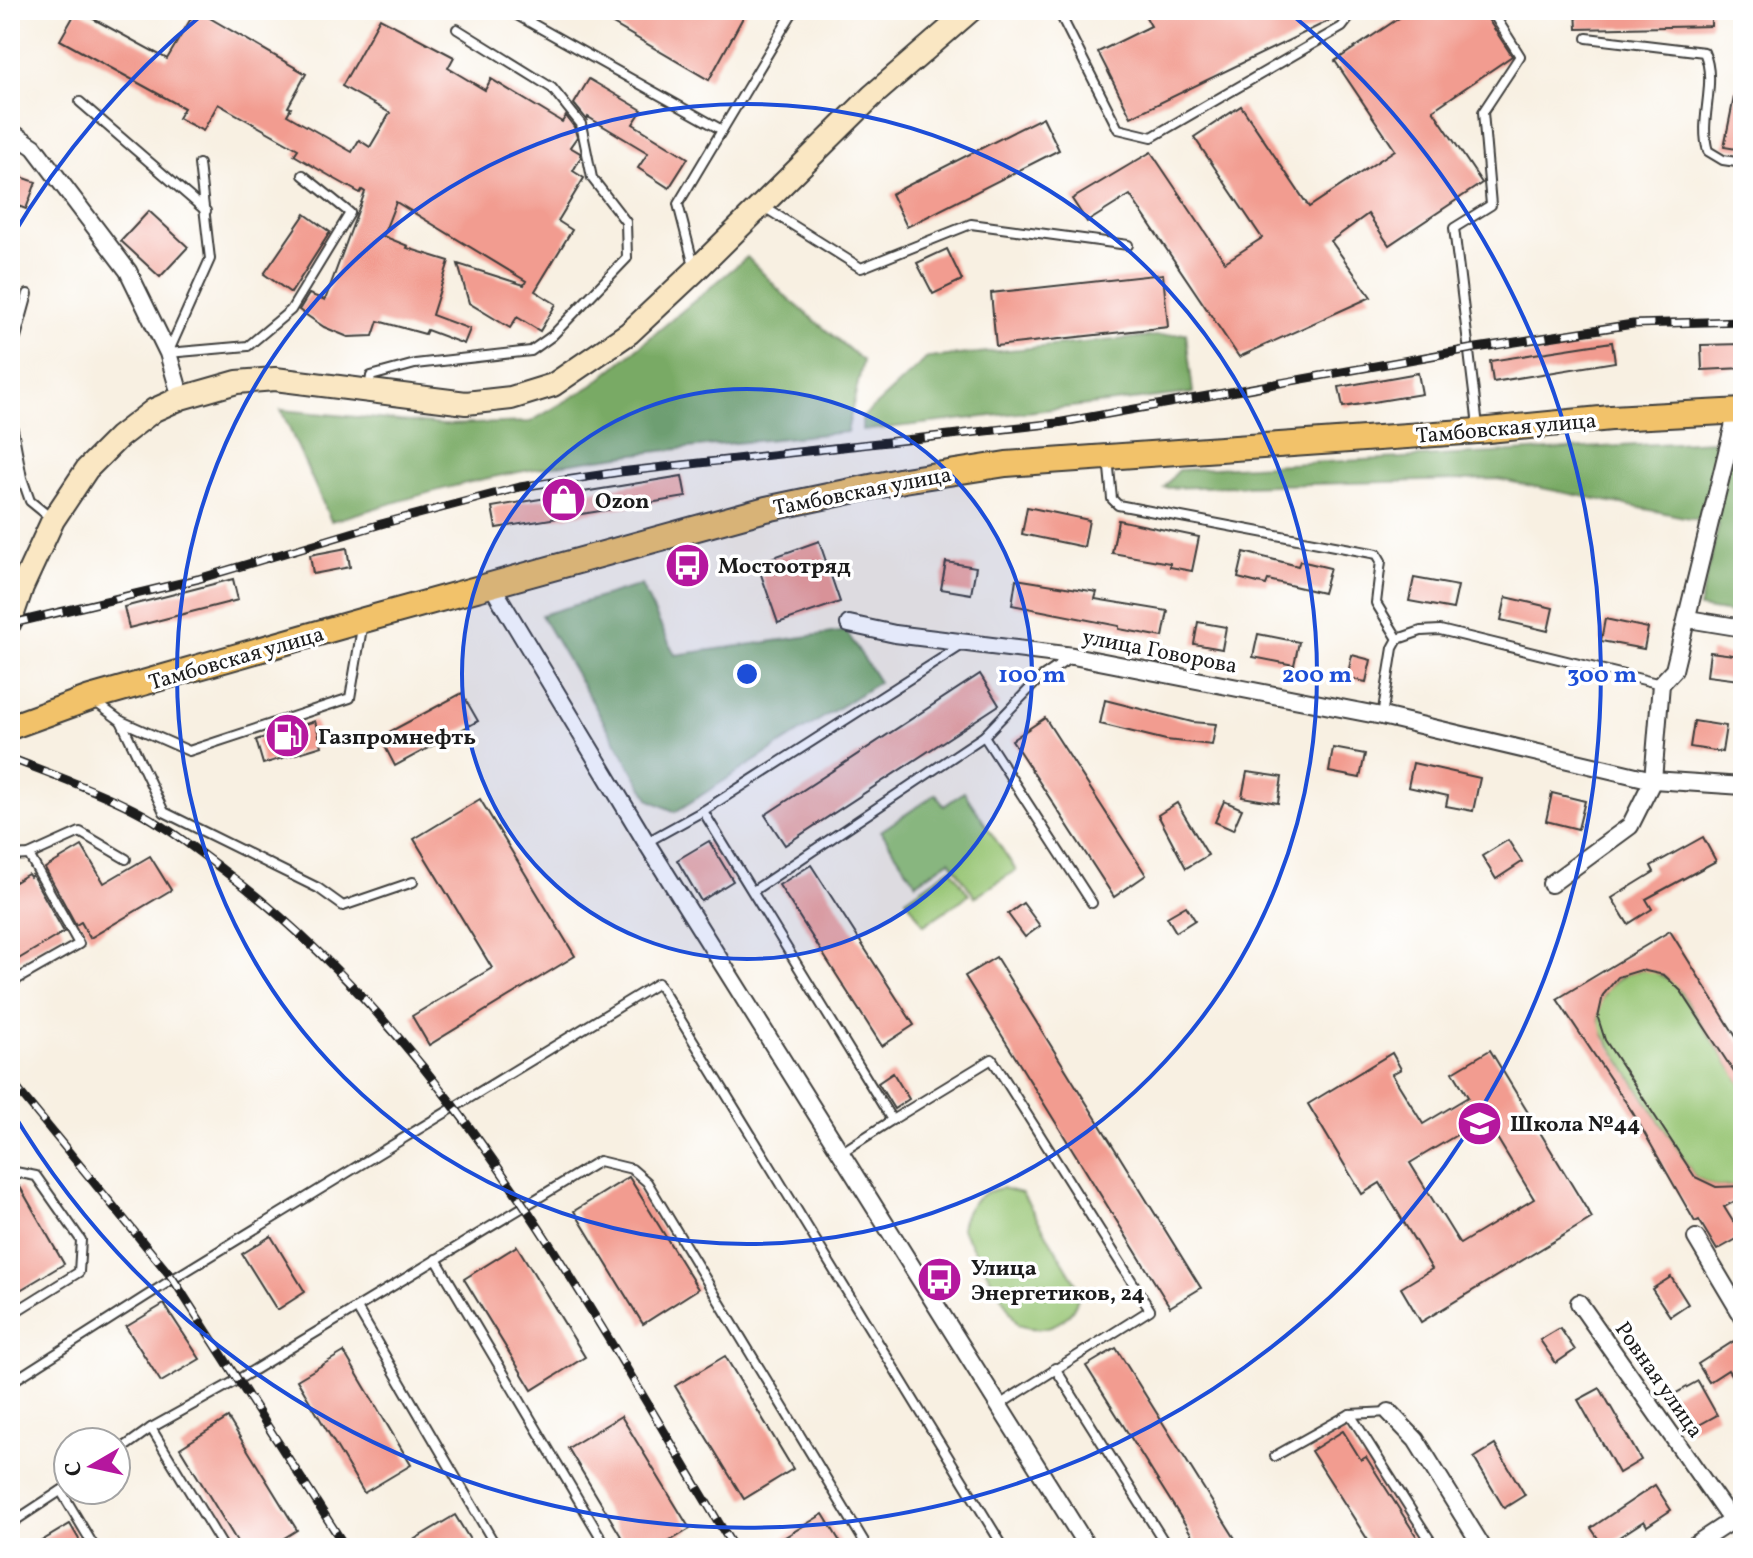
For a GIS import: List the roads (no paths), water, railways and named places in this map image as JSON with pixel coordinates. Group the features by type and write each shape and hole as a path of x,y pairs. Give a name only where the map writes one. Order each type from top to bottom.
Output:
{"main road":[{"name":"Тамбовская улица","path":"10,727 90,698 364,620 766,509 904,480 1006,464 1740,411"}],"street":[{"path":"10,622 22,587 53,520 87,469 119,437 154,410 181,398 237,382 275,379 466,403 511,398 553,385 629,333 872,96 971,10"},
{"path":"10,131 34,147 128,271 168,353 181,398"},
{"path":"1551,884 1630,826 1653,780 1661,684 1674,670 1740,411"},
{"path":"492,586 646,842 1088,1548"},
{"path":"1688,619 1743,628"},
{"name":"улица Говорова","path":"849,624 895,634 1073,656 1382,716 1653,780 1743,786"},
{"path":"1696,1238 1743,1317"},
{"name":"Ровная улица","path":"1579,1303 1737,1517"},
{"path":"1389,1412 1416,1440 1483,1548"},
{"path":"1691,1548 1737,1517"}],"lane":[{"path":"508,10 722,130"},
{"path":"695,271 678,204 794,10"},
{"path":"1058,10 1118,129 1152,137 1342,27 1355,10"},
{"path":"1478,431 1454,228 1491,205 1483,112 1520,56 1491,10"},
{"path":"369,390 371,376 415,364 531,351 552,336 627,258 626,222 592,178 581,124 552,88 457,29"},
{"path":"1587,38 1704,52 1711,67 1704,137 1708,151 1723,160 1743,163"},
{"path":"80,102 206,212"},
{"path":"199,164 210,259 168,353 248,346 291,310 350,213 303,175"},
{"path":"760,205 861,268 971,224 1128,245"},
{"path":"10,359 28,294"},
{"path":"10,413 22,478 30,501 53,520"},
{"path":"1108,458 1112,499 1118,505 1377,554 1381,561 1376,603 1398,639"},
{"path":"90,698 121,721 189,751 350,698 364,620"},
{"path":"1382,716 1393,648 1398,639 1421,631 1440,630 1661,684"},
{"path":"646,842 703,811 965,643"},
{"path":"753,891 984,736 1038,680 1073,656"},
{"path":"121,721 164,812 318,888 343,906 413,882"},
{"path":"984,736 1092,903"},
{"path":"703,811 892,1120"},
{"path":"10,856 29,855 80,832 126,859"},
{"path":"14,981 79,944 29,855"},
{"path":"10,1383 186,1270 658,983 1004,1548"},
{"path":"842,1152 992,1059 1150,1310 999,1405"},
{"path":"132,1442 599,1161 632,1169 647,1182 868,1548"},
{"path":"10,1171 36,1176 81,1240 79,1272 10,1315"},
{"path":"436,1259 607,1548"},
{"path":"357,1308 497,1548"},
{"path":"1055,1368 1168,1548"},
{"path":"1275,1456 1350,1414 1389,1412"},
{"path":"1350,1414 1435,1548"},
{"path":"151,1428 224,1548"},
{"path":"10,1524 52,1496"},
{"path":"73,1506 95,1548"}],"railway":[{"path":"10,624 198,579 381,524 520,487 620,472 1057,423 1470,349 1633,324 1743,321"},
{"path":"10,758 118,802 180,838 304,938 378,1014 446,1097 509,1184 625,1365 734,1548"},
{"path":"10,1080 173,1279 346,1548"}],"place":[{"name":"Ozon","path":"564,500"},
{"name":"Мостоотряд","path":"687,565"},
{"name":"Газпромнефть","path":"287,736"},
{"name":"Школа №44","path":"1479,1123"},
{"name":"Улица Энергетиков, 24","path":"940,1280"}]}
